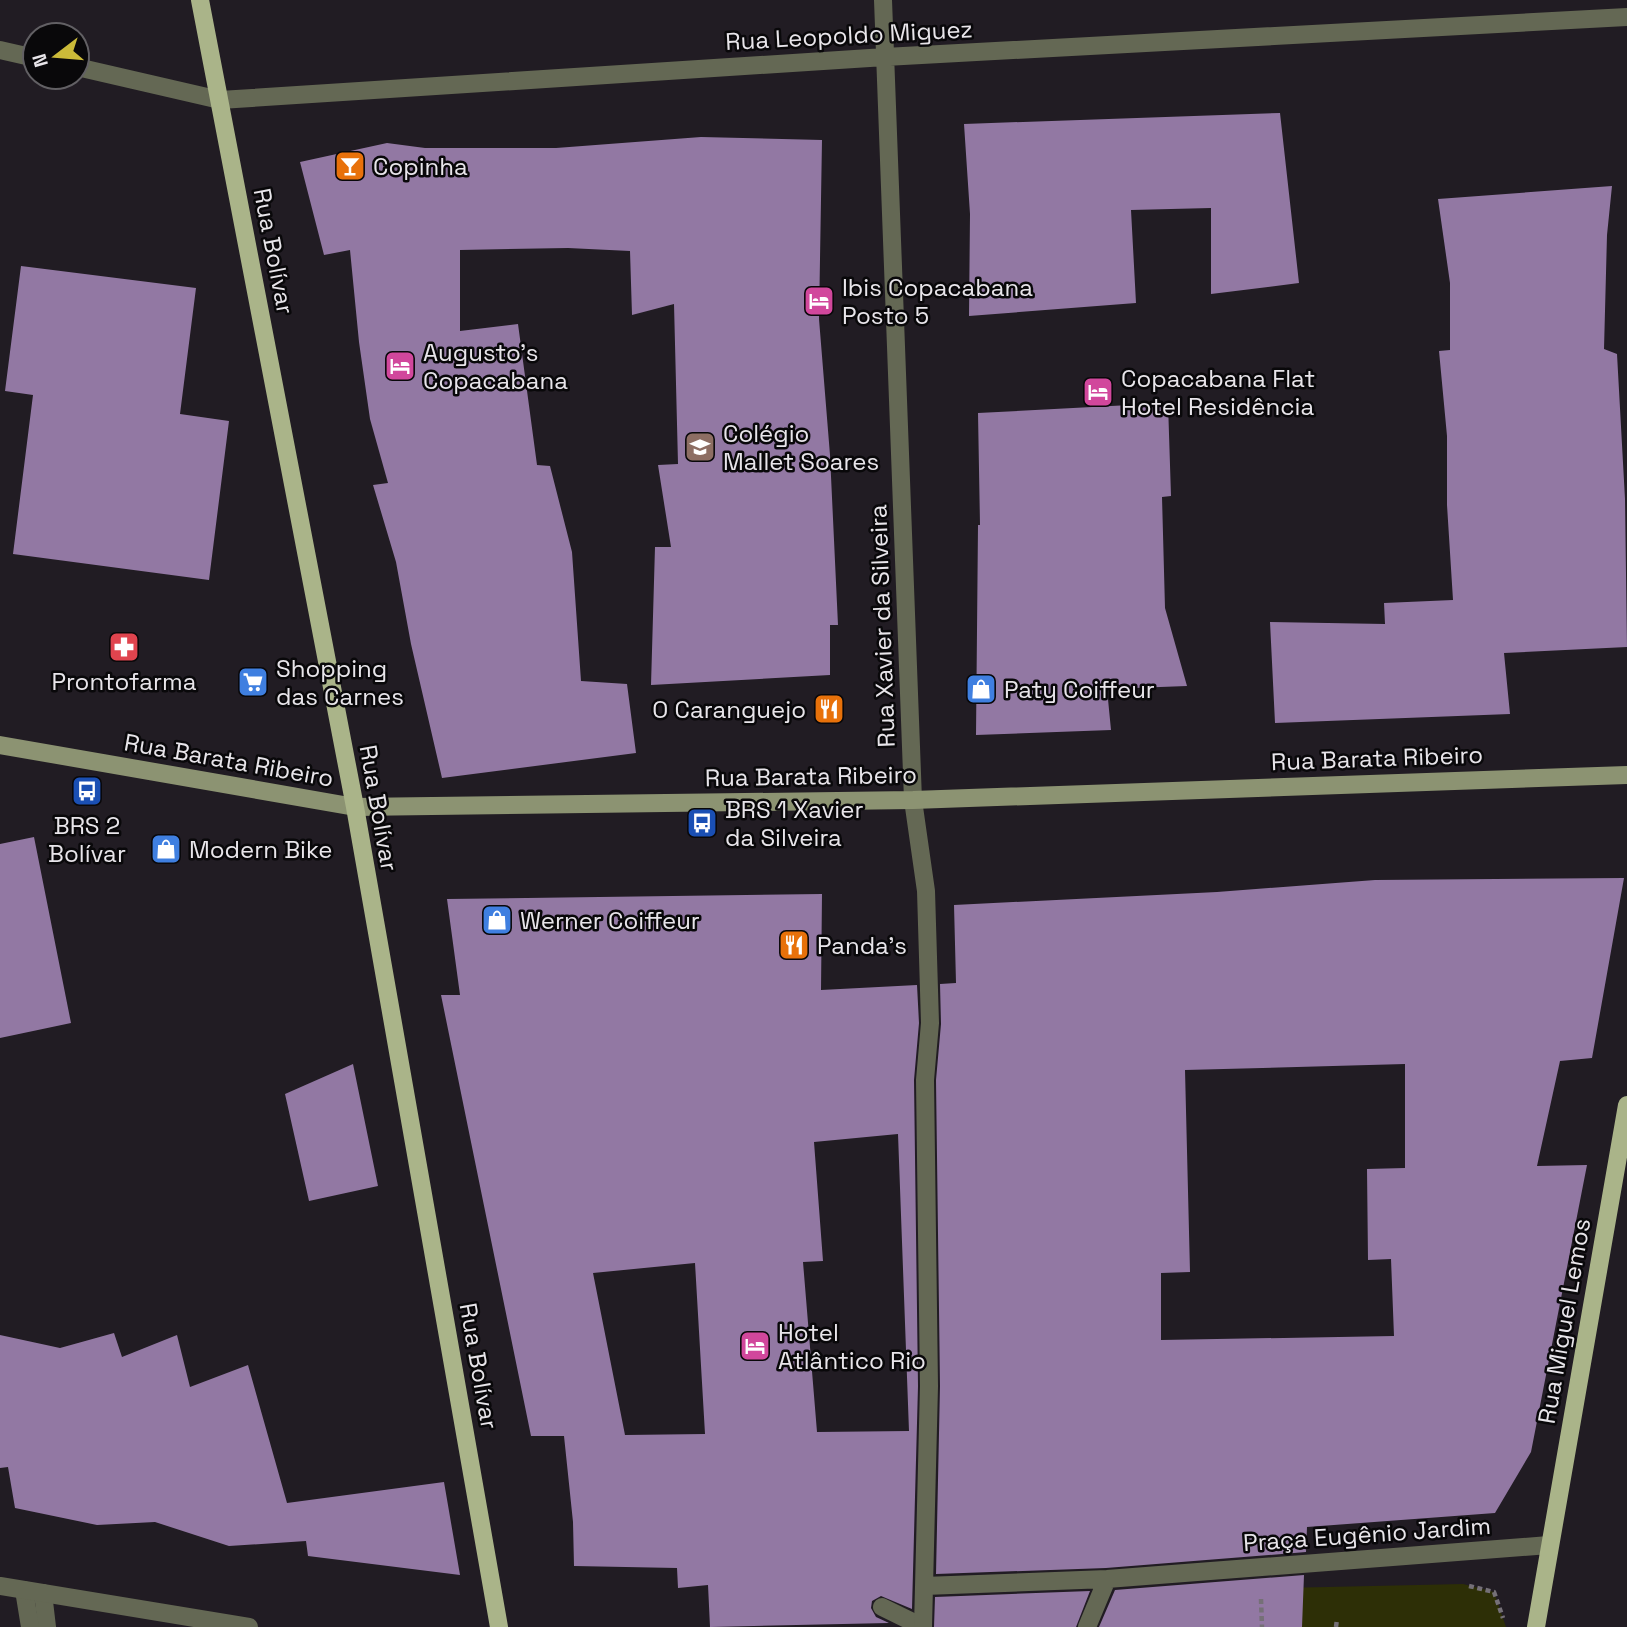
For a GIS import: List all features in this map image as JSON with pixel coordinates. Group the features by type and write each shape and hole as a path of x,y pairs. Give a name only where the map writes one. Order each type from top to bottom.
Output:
{"main road":[{"name":"Rua Bolívar","path":"200,0 355,807 499,1627"},
{"name":"Rua Barata Ribeiro","path":"0,745 355,807 913,800 1627,775"},
{"name":"Rua Miguel Lemos","path":"1549,1545 1627,1105"},
{"path":"1536,1627 1549,1545"}],"street":[{"name":"Rua Xavier da Silveira","path":"883,0 913,800 926,891 930,1023 925,1080 929,1386 923,1627"},
{"name":"Rua Leopoldo Miguez","path":"91,70 220,100 885,57 1627,17"},
{"path":"0,50 21,55"},
{"name":"Praça Eugênio Jardim","path":"923,1586 1107,1579 1549,1545"},
{"path":"1087,1627 1107,1579"},
{"path":"0,1586 249,1627"},
{"path":"24,1590 30,1627"},
{"path":"43,1593 47,1627"},
{"path":"882,1607 923,1627"}],"path":[{"path":"1261,1567 1262,1627"},
{"path":"1336,1627 1337,1619"}],"shaded area":[{"path":"1463,1584 1494,1592 1506,1627 1113,1627 1149,1591"}],"building":[{"path":"1280,113 1299,283 1211,294 1211,208 1131,210 1136,303 969,316 970,214 964,124"},
{"path":"701,137 822,140 819,319 830,455 838,625 830,625 830,675 651,685 655,547 671,547 658,465 678,464 674,304 632,315 630,251 568,248 460,250 460,331 518,324 537,465 550,466 572,552 581,681 627,684 636,753 442,778 411,644 396,562 373,485 388,483 370,419 350,250 324,255 300,162 387,143 425,148 556,148"},
{"path":"1612,186 1607,235 1604,349 1617,354 1625,499 1627,647 1504,653 1510,714 1275,723 1270,622 1385,624 1384,603 1453,600 1447,505 1447,436 1439,351 1450,350 1450,283 1438,199"},
{"path":"21,266 196,288 180,414 229,421 209,580 13,554 33,395 5,391"},
{"path":"1168,403 1171,496 1162,497 1165,608 1187,686 1107,689 1111,730 976,735 980,525 978,413"},
{"path":"34,837 71,1023 0,1038 0,844"},
{"path":"1624,878 1592,1058 1560,1061 1537,1166 1587,1165 1531,1452 1495,1513 1307,1527 1306,1552 1106,1568 936,1574 940,1386 936,1080 941,1024 940,984 956,983 954,905 1217,892 1375,880","holes":["1405,1064 1405,1168 1367,1169 1368,1260 1391,1259 1394,1336 1161,1340 1161,1273 1190,1272 1185,1070"]},
{"path":"822,894 821,990 917,985 919,1023 914,1080 918,1386 912,1609 881,1596 872,1601 871,1608 876,1617 889,1623 710,1627 708,1585 678,1588 677,1568 574,1566 573,1522 564,1436 531,1436 441,995 460,995 447,899","holes":["898,1134 909,1431 817,1432 803,1262 823,1261 814,1142","695,1263 705,1434 625,1435 593,1273"]},
{"path":"353,1064 378,1186 309,1201 285,1094"},
{"path":"114,1333 122,1357 177,1335 190,1387 248,1365 287,1503 444,1482 460,1575 308,1556 306,1541 229,1546 155,1522 97,1525 15,1508 8,1467 0,1468 0,1335 60,1348"},
{"path":"1304,1575 1302,1627 1099,1627 1115,1590"},
{"path":"1090,1591 1076,1627 934,1627 935,1597"}],"place":[{"name":"Copinha","path":"350,166"},
{"name":"Ibis Copacabana Posto 5","path":"819,301"},
{"name":"Augusto's Copacabana","path":"400,366"},
{"name":"Copacabana Flat Hotel Residência","path":"1098,392"},
{"name":"Colégio Mallet Soares","path":"700,447"},
{"name":"Prontofarma","path":"124,647"},
{"name":"Shopping das Carnes","path":"253,682"},
{"name":"Paty Coiffeur","path":"981,689"},
{"name":"O Caranguejo","path":"829,709"},
{"name":"BRS 2 Bolívar","path":"87,791"},
{"name":"BRS 1 Xavier da Silveira","path":"702,823"},
{"name":"Modern Bike","path":"166,849"},
{"name":"Werner Coiffeur","path":"497,920"},
{"name":"Panda's","path":"794,945"},
{"name":"Hotel Atlântico Rio","path":"755,1346"}]}
